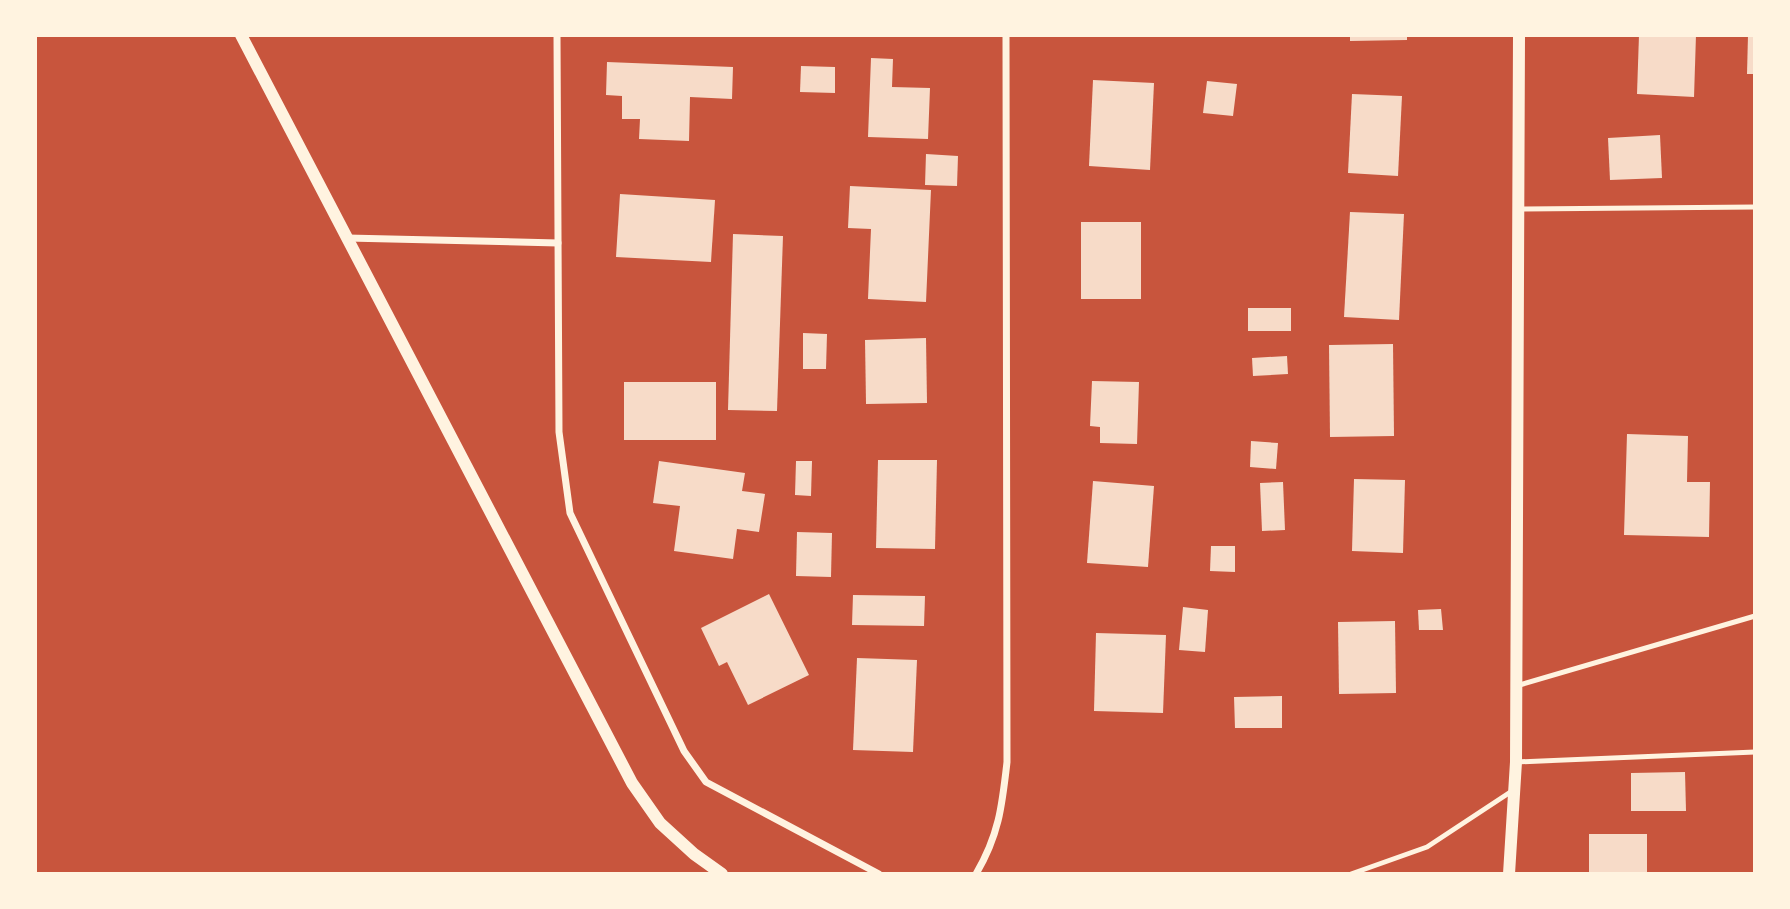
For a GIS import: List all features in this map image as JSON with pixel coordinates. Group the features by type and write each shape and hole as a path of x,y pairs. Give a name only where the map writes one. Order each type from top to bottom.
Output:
{"street":[{"path":"241,35 632,783 660,823 694,854 722,874"},
{"path":"557,35 559,432 570,513 684,751 706,782 879,874"},
{"path":"976,874 990,850 1001,811 1007,762 1006,35"},
{"path":"1509,874 1516,762 1519,35"},
{"path":"347,238 558,243"}],"lane":[{"path":"1520,209 1755,207"},
{"path":"1516,686 1755,616"},
{"path":"1516,762 1755,752"},
{"path":"1350,874 1427,847 1514,790"}],"building":[{"path":"1350,35 1407,35 1407,40 1350,41"},
{"path":"1639,35 1696,35 1694,97 1637,94"},
{"path":"1748,35 1755,35 1755,74 1747,74"},
{"path":"871,58 893,59 892,87 930,88 928,139 868,137"},
{"path":"607,62 733,67 732,99 690,97 689,141 639,139 640,119 622,119 622,96 606,95"},
{"path":"801,66 835,67 835,93 800,92"},
{"path":"1093,80 1154,83 1150,170 1089,166"},
{"path":"1207,81 1237,84 1233,116 1203,113"},
{"path":"1352,94 1402,96 1398,176 1348,173"},
{"path":"1660,135 1662,178 1610,180 1608,138"},
{"path":"926,154 958,156 957,186 925,185"},
{"path":"850,186 931,190 926,302 868,299 871,229 848,228"},
{"path":"620,194 715,200 711,262 616,257"},
{"path":"1350,212 1404,214 1399,320 1344,317"},
{"path":"1081,222 1141,222 1141,299 1081,299"},
{"path":"733,234 783,236 777,411 728,410"},
{"path":"1248,308 1291,308 1291,331 1248,331"},
{"path":"803,333 827,334 826,369 803,369"},
{"path":"926,338 927,403 866,404 865,340"},
{"path":"1393,344 1394,436 1330,437 1329,345"},
{"path":"1287,356 1288,374 1253,376 1252,358"},
{"path":"1092,381 1139,382 1137,444 1100,443 1100,427 1090,426"},
{"path":"624,382 716,382 716,440 624,440"},
{"path":"1627,434 1688,436 1687,482 1710,482 1709,537 1624,535"},
{"path":"1251,441 1278,443 1276,469 1250,467"},
{"path":"878,460 937,460 935,549 876,548"},
{"path":"659,461 745,473 742,491 765,494 759,532 737,529 733,559 674,551 680,506 653,503"},
{"path":"796,461 812,461 811,496 795,495"},
{"path":"1354,479 1405,480 1403,553 1352,551"},
{"path":"1093,481 1154,486 1148,567 1087,563"},
{"path":"1283,482 1285,530 1262,531 1260,483"},
{"path":"797,532 832,533 831,577 796,576"},
{"path":"1211,546 1235,546 1235,572 1210,571"},
{"path":"769,594 809,675 748,705 727,662 719,666 701,628"},
{"path":"853,595 925,596 924,626 852,625"},
{"path":"1183,607 1208,610 1205,652 1179,650"},
{"path":"1441,609 1443,630 1419,630 1418,610"},
{"path":"1395,621 1396,693 1339,694 1338,622"},
{"path":"1096,633 1166,635 1163,713 1094,711"},
{"path":"857,658 917,660 913,752 853,750"},
{"path":"1282,696 1282,728 1235,728 1234,697"},
{"path":"1685,772 1686,811 1631,811 1631,773"},
{"path":"1589,834 1647,834 1647,874 1589,873"}]}
